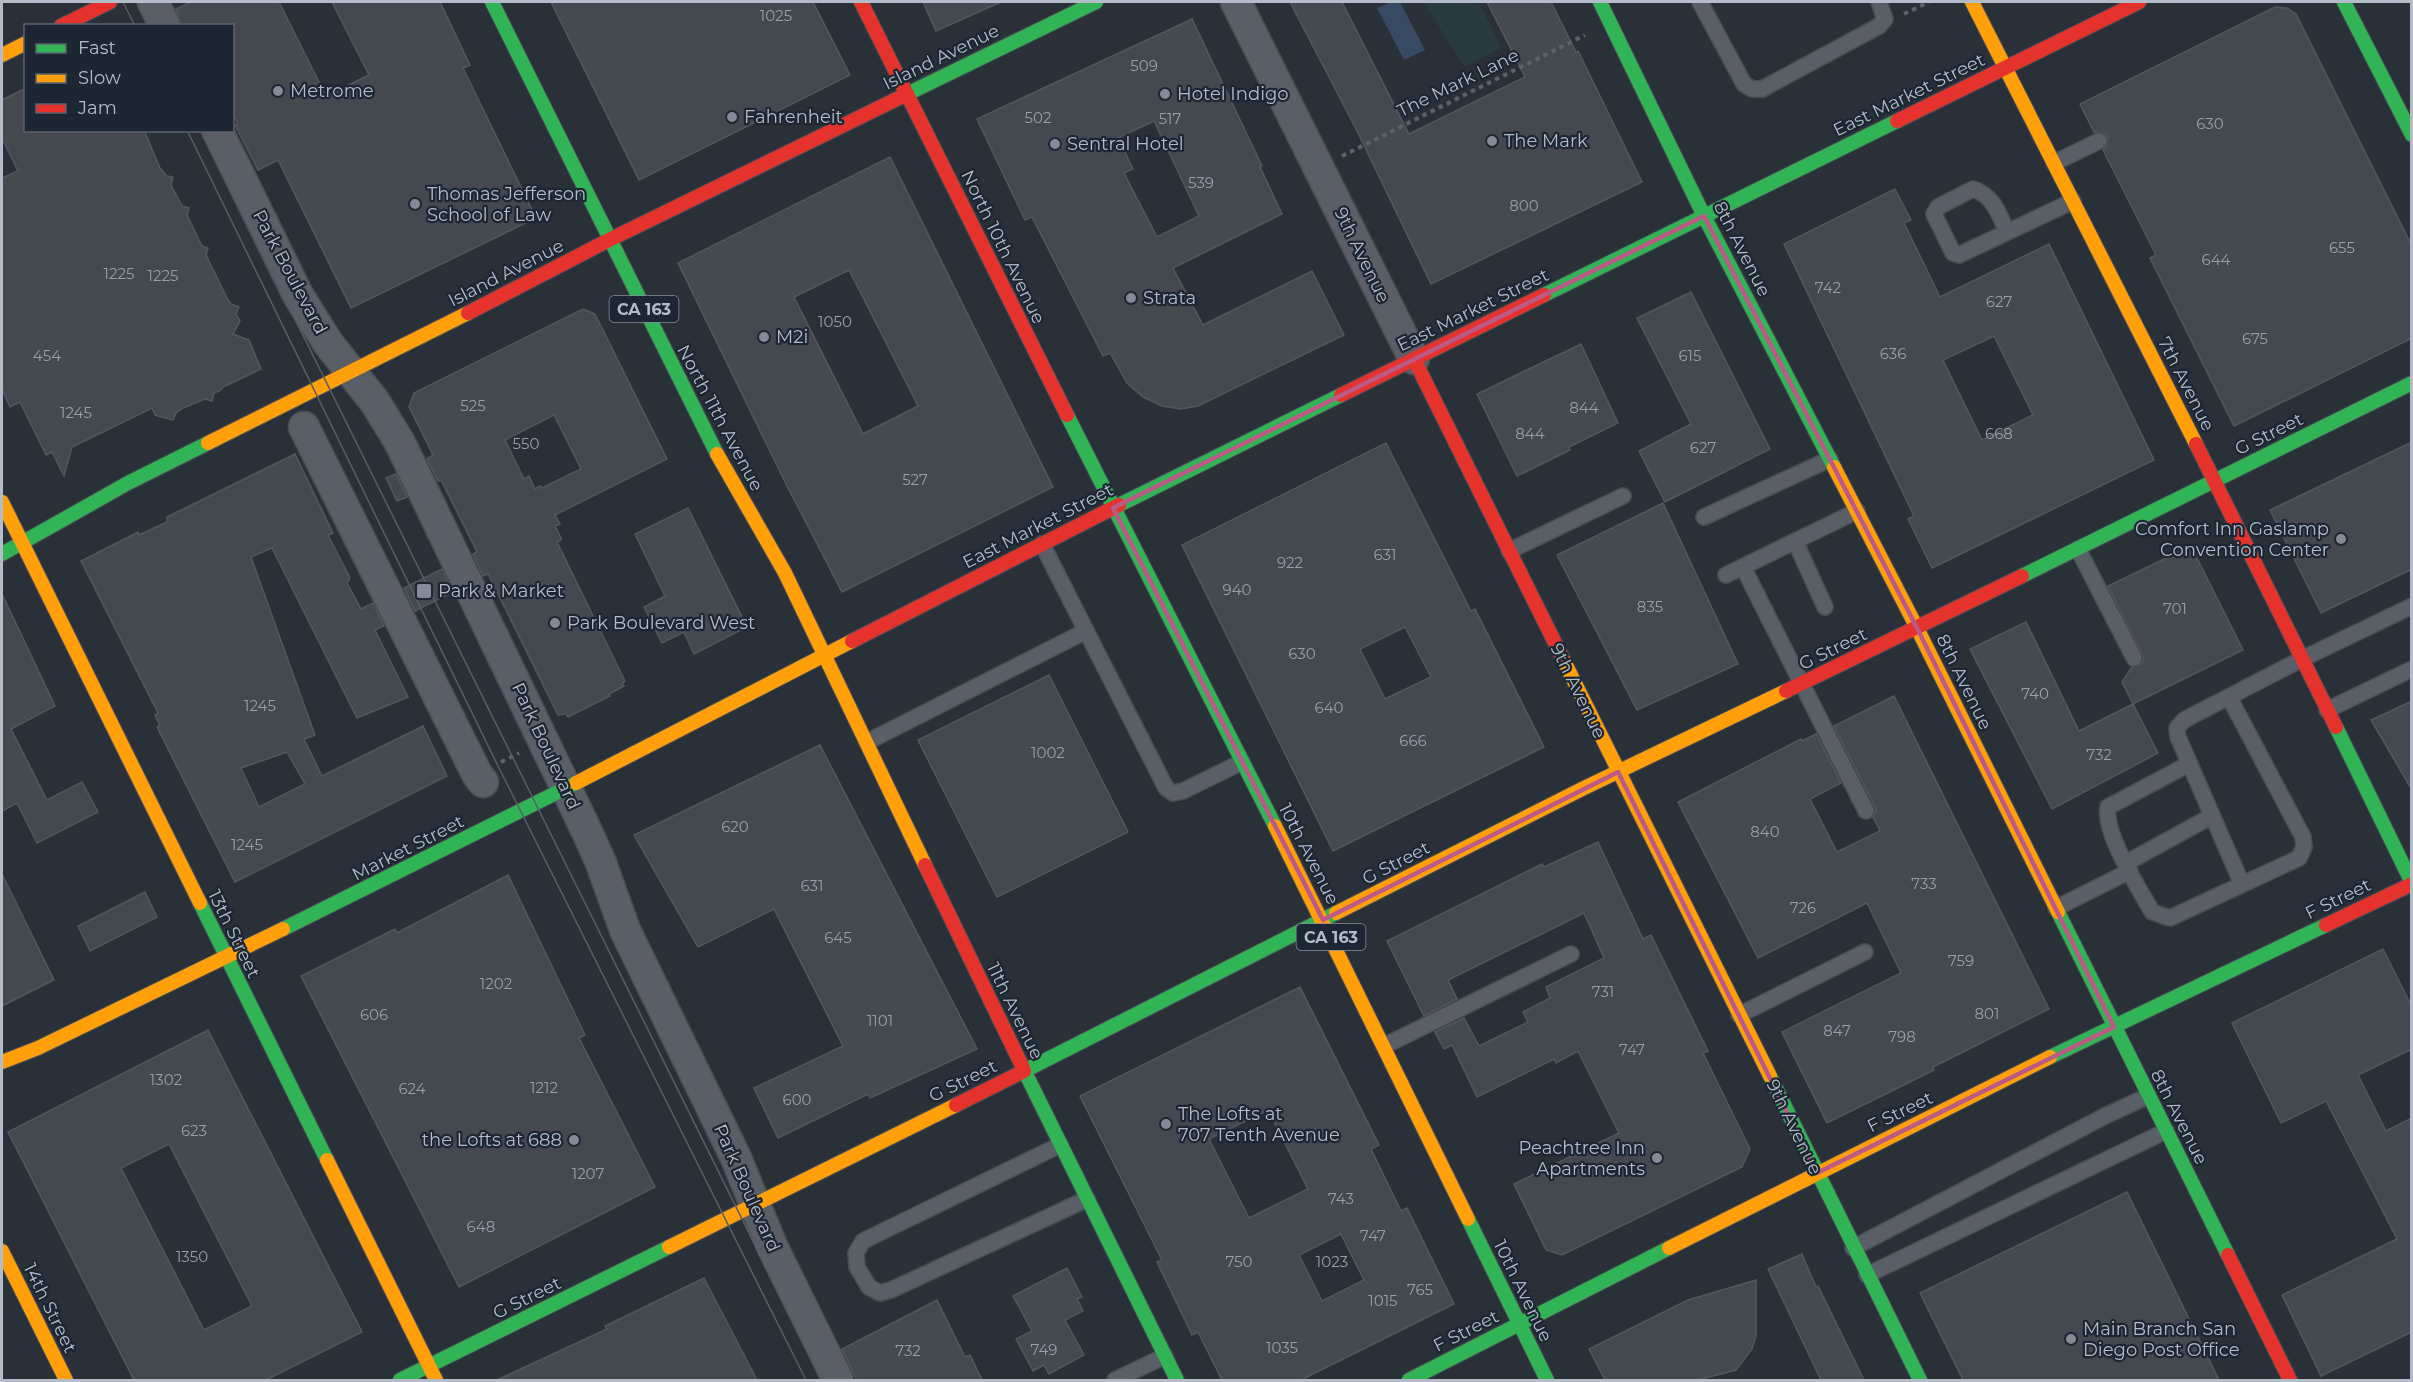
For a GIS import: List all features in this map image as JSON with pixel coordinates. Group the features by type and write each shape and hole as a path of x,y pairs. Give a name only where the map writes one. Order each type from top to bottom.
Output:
{"main road":[{"path":"65,24 110,2"},
{"name":"North 11th Avenue","path":"492,2 725,470 785,573 825,654"},
{"name":"North 10th Avenue","path":"861,2 1113,508"},
{"name":"Island Avenue","path":"2,554 128,483 351,371 372,363 609,240 1096,2"},
{"name":"8th Avenue","path":"1600,2 1704,216 1917,628 2290,1380"},
{"name":"7th Avenue","path":"1972,2 2215,480 2412,883"},
{"name":"East Market Street","path":"825,654 1113,508 2139,2"},
{"path":"2344,2 2412,135"},
{"path":"2,55 24,44"},
{"name":"9th Avenue","path":"1414,359 1920,1380"},
{"name":"G Street","path":"400,1380 1024,1071 1618,772 1917,628 2412,383"},
{"name":"13th Street","path":"2,502 436,1380"},
{"name":"10th Avenue","path":"1113,508 1323,920 1547,1380"},
{"name":"Market Street","path":"2,1062 38,1048 226,958 710,716 825,654"},
{"name":"11th Avenue","path":"825,654 1024,1071 1177,1380"},
{"name":"F Street","path":"1409,1380 1816,1173 2412,883"},
{"name":"14th Street","path":"2,1251 66,1380"}],"street":[{"path":"153,2 164,24"},
{"name":"9th Avenue","path":"1236,2 1414,359"},
{"name":"Park Boulevard","path":"218,132 298,295 328,343 375,402 400,443 601,863 625,930 736,1158 772,1246 838,1380"},
{"path":"304,427 483,782"}],"lane":[{"path":"1700,2 1744,84 1762,89 1879,26 1885,19 1879,2"},
{"path":"2054,163 2099,141"},
{"path":"2007,232 1995,204 1984,192 1973,189 1938,207 1934,214 1953,253 1959,255 2073,201"},
{"path":"1704,517 1830,459"},
{"path":"1509,551 1623,496"},
{"path":"1726,575 1857,511"},
{"path":"1795,541 1825,607"},
{"path":"1042,544 1166,788 1173,793 1183,791 1242,762"},
{"path":"2078,549 2134,658"},
{"path":"1743,567 1866,811"},
{"path":"2242,884 2189,764 2178,737 2177,728 2184,720 2412,606"},
{"path":"867,742 1086,631"},
{"path":"2327,710 2412,669"},
{"path":"2189,764 2108,807 2106,817 2110,832 2152,912 2170,918 2299,858 2304,847 2302,837 2229,697"},
{"path":"2056,908 2212,816"},
{"path":"1739,1015 1865,952"},
{"path":"1384,1046 1571,954"},
{"path":"1853,1248 2105,1116 2148,1096"},
{"path":"1867,1275 2166,1131"},
{"path":"1060,1145 863,1240 856,1253 857,1267 869,1287 880,1293 891,1290 1087,1199"},
{"path":"1114,1380 1165,1356"}],"path":[{"path":"1898,17 1929,2"},
{"name":"The Mark Lane","path":"1319,167 1610,22"}],"highlighted area":[{"path":"1704,216 1917,628 2114,1027 1817,1173 1618,772 1323,920 1113,508"}],"green space":[{"path":"1423,2 1479,2 1501,48 1465,67"}],"water":[{"path":"1391,2 1400,2 1425,50 1404,60 1377,8"}],"building":[{"path":"191,2 279,2 326,96 369,75 332,2 440,2 470,65 463,68 536,218 351,308 278,160 258,170 235,125 238,124 234,117 234,24 181,24 176,9"},
{"path":"551,2 813,2 850,75 639,180"},
{"path":"923,2 1001,2 936,31"},
{"path":"1290,2 1342,2 1409,134 1525,77 1487,2 1551,2 1576,52 1578,51 1642,182 1431,284 1356,129"},
{"path":"2275,7 2287,8 2296,14 2412,246 2412,338 2234,426 2150,258 2156,255 2103,150 2107,146 2108,137 2104,133 2094,132 2080,104"},
{"path":"1192,19 1262,166 1260,167 1282,214 1173,268 1203,325 1312,271 1344,335 1198,406 1181,409 1162,406 1143,397 1127,383 1110,353 1103,356 1032,217 1025,220 977,119","holes":["1154,121 1199,216 1157,237 1124,173 1133,169 1118,138"]},
{"path":"24,89 24,132 145,132 160,168 167,176 173,177 171,185 182,206 189,208 187,215 202,246 208,248 206,255 227,298 231,304 239,307 236,314 240,321 233,334 249,340 261,369 223,387 214,393 212,401 205,399 183,408 176,413 173,420 155,415 152,408 72,447 64,476 52,452 46,455 20,402 10,407 2,389 2,178 18,171 2,138 2,100"},
{"name":"M2i","path":"890,157 1053,487 842,592 786,484 678,263","holes":["849,270 918,406 863,434 794,297"]},
{"path":"1895,189 1911,220 1904,223 1940,297 2049,244 2154,460 1932,568 1908,519 1914,516 1784,244","holes":["1994,336 2033,415 1982,440 1943,360"]},
{"path":"1691,292 1770,449 1665,502 1639,451 1691,424 1637,318"},
{"path":"583,309 595,314 667,459 555,515 560,524 555,526 561,538 557,542 625,681 622,684 624,686 609,694 610,696 568,717 566,714 558,715 488,574 483,576 473,554 477,552 441,480 438,481 427,459 433,455 409,407 414,393","holes":["554,415 581,469 542,488 540,486 535,489 529,476 524,479 505,440"]},
{"path":"1581,344 1618,423 1517,476 1477,394"},
{"name":"Comfort Inn Gaslamp Convention Center","path":"2412,442 2412,569 2321,613 2270,510"},
{"path":"1386,443 1471,611 1475,609 1544,747 1333,851 1182,545","holes":["1405,627 1431,677 1385,699 1360,649"]},
{"path":"295,454 333,533 328,535 350,578 347,583 361,609 373,603 384,626 375,630 408,697 357,718 272,548 251,557 315,735 304,739 322,776 423,726 447,776 235,882 157,727 160,726 155,715 158,713 81,561 138,532 139,535 167,522 167,517","holes":["287,752 305,784 259,807 241,768"]},
{"path":"396,474 407,497 397,501 386,478"},
{"path":"1663,503 1738,664 1637,710 1557,555"},
{"path":"688,508 747,627 694,654 684,632 662,643 644,607 665,596 635,534"},
{"path":"2191,546 2243,650 2133,704 2122,682 2132,667 2142,664 2144,658 2108,586"},
{"path":"442,569 453,592 415,611 404,588"},
{"path":"2,594 55,706 11,729 47,800 82,782 98,812 37,843 17,803 2,811"},
{"path":"2026,622 2079,731 2133,704 2158,753 2052,809 1970,649"},
{"path":"1049,675 1128,832 997,897 918,740"},
{"path":"1894,696 2049,1009 1827,1123 1782,1032 1901,973 1867,903 1758,958 1678,802 1801,739 1802,741 1816,734 1841,783 1810,799 1837,852 1880,831 1873,817 1876,812 1875,807 1834,726"},
{"path":"2412,701 2412,790 2371,720"},
{"path":"820,745 977,1049 870,1098 868,1094 778,1138 754,1088 843,1046 774,909 698,947 634,835"},
{"path":"1598,842 1643,939 1651,935 1708,1051 1703,1053 1750,1149 1742,1167 1562,1255 1546,1250 1514,1184 1619,1133 1578,1051 1556,1063 1554,1059 1477,1097 1452,1045 1444,1049 1435,1032 1464,1018 1479,1046 1528,1022 1523,1012 1550,998 1546,987 1604,958 1584,913 1448,980 1457,999 1424,1016 1387,941 1542,864 1544,867"},
{"path":"2,874 54,980 2,1006"},
{"name":"the Lofts at 688","path":"508,875 585,1035 579,1038 655,1187 459,1287 301,976 395,929 397,933"},
{"path":"145,892 157,917 90,951 78,926"},
{"path":"2383,949 2412,1007 2412,1049 2358,1075 2386,1131 2412,1118 2412,1332 2321,1376 2282,1295 2397,1239 2326,1101 2281,1123 2232,1023"},
{"path":"1300,987 1379,1145 1371,1149 1401,1211 1407,1208 1454,1304 1301,1380 1222,1380 1198,1332 1192,1335 1157,1262 1162,1260 1080,1096","holes":["1268,1110 1308,1189 1249,1218 1209,1139","1341,1234 1364,1280 1322,1301 1299,1255"]},
{"path":"208,1030 362,1332 266,1380 134,1380 8,1132","holes":["169,1144 252,1306 204,1330 121,1168"]},
{"name":"Main Branch San Diego Post Office","path":"2127,1192 2219,1380 1963,1380 1920,1293"},
{"path":"1802,1254 1816,1287 1818,1286 1864,1380 1821,1380 1768,1269"},
{"path":"1067,1268 1082,1297 1077,1299 1083,1311 1065,1320 1084,1355 1049,1374 1044,1365 1033,1371 1016,1339 1032,1331 1013,1296"},
{"path":"704,1278 757,1380 497,1380 607,1329 605,1326"},
{"path":"1756,1280 1756,1336 1752,1349 1736,1370 1698,1380 1605,1380 1589,1349 1688,1300"},
{"path":"937,1300 965,1357 970,1355 982,1380 857,1380 842,1349"}],"tram line":[{"path":"123,2 134,24"},
{"path":"137,2 148,24"},
{"path":"188,132 497,764 806,1380"},
{"path":"202,132 822,1380"}],"traffic: fast":[{"path":"492,2 717,454"},
{"path":"907,94 1096,2"},
{"path":"1600,2 1704,216 1834,467"},
{"path":"2344,2 2412,135"},
{"path":"1544,295 1897,121"},
{"path":"2022,576 2412,383"},
{"path":"1119,505 1341,395"},
{"path":"1067,415 1275,826"},
{"path":"2,554 128,483 208,443"},
{"path":"2336,727 2412,883"},
{"path":"283,929 576,783"},
{"path":"200,903 327,1160"},
{"path":"2058,912 2228,1255"},
{"path":"1024,1071 1336,913"},
{"path":"2050,1057 2326,925"},
{"path":"1023,1068 1177,1380"},
{"path":"1770,1076 1920,1380"},
{"path":"1468,1219 1547,1380"},
{"path":"400,1380 669,1247"},
{"path":"1409,1380 1669,1248"}],"traffic: slow":[{"path":"1972,2 2196,444"},
{"path":"2,55 24,44"},
{"path":"208,443 468,313"},
{"path":"717,454 785,573 925,865"},
{"path":"1834,467 2058,912"},
{"path":"2,502 200,903"},
{"path":"576,783 852,641"},
{"path":"1562,657 1770,1076"},
{"path":"1336,913 1584,788 1786,691"},
{"path":"1275,826 1468,1219"},
{"path":"2,1062 38,1048 283,929"},
{"path":"1669,1248 2050,1057"},
{"path":"669,1247 956,1105"},
{"path":"327,1160 436,1380"},
{"path":"2,1251 66,1380"}],"traffic: jam":[{"path":"65,24 110,2"},
{"path":"861,2 1067,415"},
{"path":"1897,121 2139,2"},
{"path":"468,313 609,240 907,94"},
{"path":"1341,395 1544,295"},
{"path":"1414,359 1562,657"},
{"path":"2196,444 2336,727"},
{"path":"852,641 1119,505"},
{"path":"1786,691 2022,576"},
{"path":"925,865 1023,1068"},
{"path":"2326,925 2412,884"},
{"path":"956,1105 1024,1071"},
{"path":"2228,1255 2290,1380"}],"place":[{"name":"Metrome","path":"278,91"},
{"name":"Hotel Indigo","path":"1165,94"},
{"name":"Fahrenheit","path":"732,117"},
{"name":"The Mark","path":"1492,141"},
{"name":"Sentral Hotel","path":"1055,144"},
{"name":"Thomas Jefferson School of Law","path":"415,204"},
{"name":"Strata","path":"1131,298"},
{"name":"M2i","path":"764,337"},
{"name":"Comfort Inn Gaslamp Convention Center","path":"2341,539"},
{"name":"Park & Market","path":"424,591"},
{"name":"Park Boulevard West","path":"555,623"},
{"name":"The Lofts at 707 Tenth Avenue","path":"1166,1124"},
{"name":"the Lofts at 688","path":"574,1140"},
{"name":"Peachtree Inn Apartments","path":"1657,1158"},
{"name":"Main Branch San Diego Post Office","path":"2071,1339"}]}
